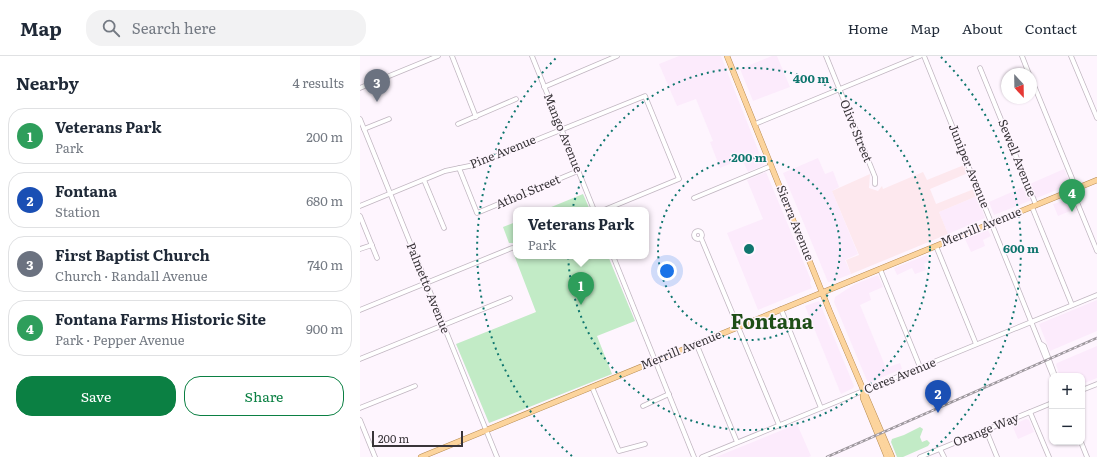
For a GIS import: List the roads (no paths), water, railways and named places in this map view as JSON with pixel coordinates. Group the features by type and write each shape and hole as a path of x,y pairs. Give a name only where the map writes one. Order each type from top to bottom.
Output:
{"main road":[{"name":"Sierra Avenue","path":"727,56 823,293 892,457"},
{"name":"Merrill Avenue","path":"421,457 696,343 823,293 1097,180"},
{"name":"Sierra Avenue","path":"863,390 863,398 887,457"}],"street":[{"path":"360,88 432,57 438,56"},
{"path":"452,56 476,117"},
{"name":"Mango Avenue","path":"532,56 593,207"},
{"path":"544,87 618,56"},
{"name":"Olive Street","path":"826,56 875,177 875,184"},
{"path":"754,124 920,56"},
{"name":"Juniper Avenue","path":"924,56 1053,373"},
{"path":"1022,56 1027,68"},
{"path":"1071,56 1097,118"},
{"name":"Sewell Avenue","path":"980,68 1072,305"},
{"path":"1037,93 1097,251"},
{"name":"Pine Avenue","path":"360,206 445,171 474,165 645,96 679,179 611,207"},
{"path":"458,124 516,99"},
{"name":"Palmetto Avenue","path":"360,119 425,283 497,457"},
{"path":"364,129 389,119"},
{"path":"694,198 772,166"},
{"name":"Athol Street","path":"460,168 477,213 578,171"},
{"path":"424,180 444,228"},
{"path":"360,216 377,258"},
{"path":"701,238 779,425"},
{"path":"360,249 372,245"},
{"path":"936,246 976,344"},
{"path":"360,310 512,248"},
{"path":"614,259 694,457"},
{"path":"880,269 920,367"},
{"name":"Ceres Avenue","path":"702,457 1097,295"},
{"path":"360,359 510,298"},
{"path":"781,309 821,408"},
{"path":"696,343 737,442"},
{"path":"1085,389 1097,384"},
{"path":"360,408 415,386"},
{"path":"592,387 619,451 645,444"},
{"path":"643,406 669,394"},
{"name":"Orange Way","path":"920,457 1049,404"},
{"path":"1030,412 1049,457"},
{"path":"360,420 375,457"},
{"path":"986,430 997,457"},
{"path":"1082,445 1087,457"},
{"path":"940,449 944,457"}],"railway":[{"path":"827,457 1097,338"}],"place":[{"name":"First Baptist Church","path":"377,102"},
{"name":"Fontana Farms Historic Site","path":"1072,212"},
{"name":"Veterans Park","path":"581,305"},
{"name":"Fontana","path":"938,413"}],"district":[{"name":"Fontana","path":"772,322"}]}
